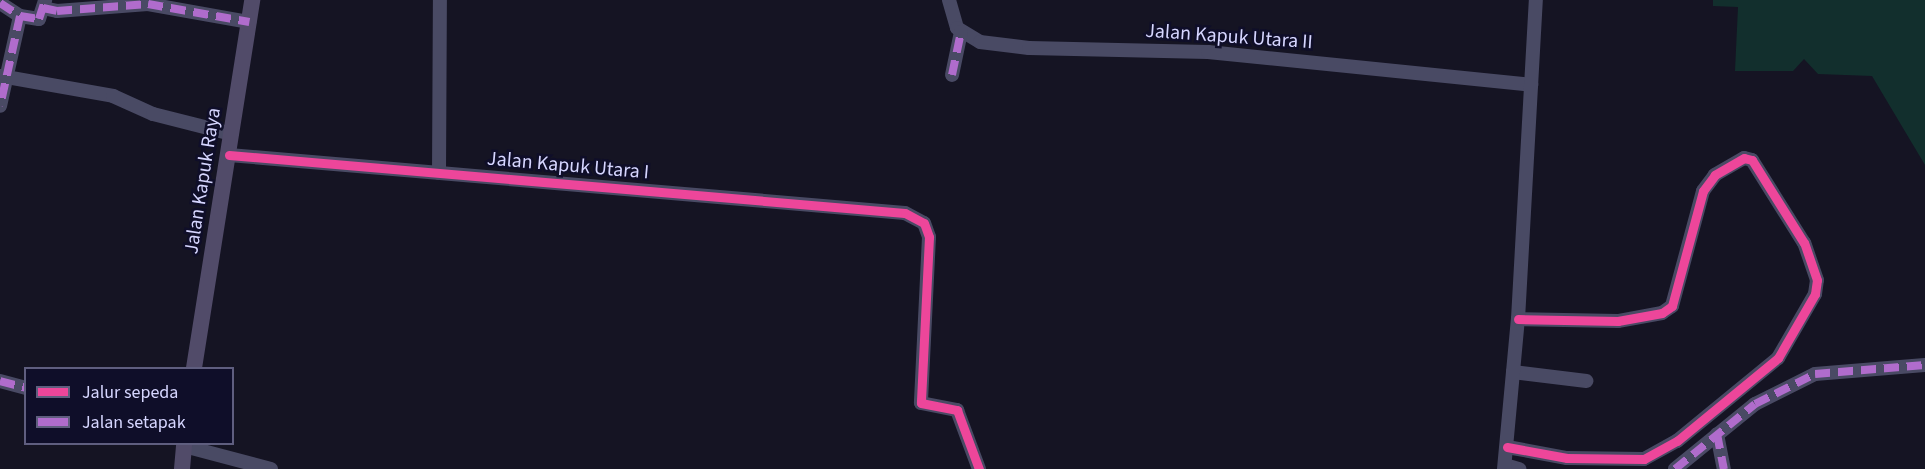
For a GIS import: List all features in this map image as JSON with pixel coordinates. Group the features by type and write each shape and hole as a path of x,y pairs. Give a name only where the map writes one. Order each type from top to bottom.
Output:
{"main road":[{"name":"Jalan Kapuk Raya","path":"194,367 252,0"},
{"path":"182,469 184,445"}],"street":[{"path":"438,173 440,0"},
{"path":"949,0 952,18 961,32 952,75"},
{"path":"1520,469 1504,467 1518,319 1536,0"},
{"path":"0,3 20,16 39,19 44,4 148,4 249,22"},
{"path":"0,106 4,76 20,16"},
{"name":"Jalan Kapuk Utara II","path":"961,32 980,42 1029,48 1208,52 1531,85"},
{"path":"4,76 113,96 153,114 232,134"},
{"name":"Jalan Kapuk Utara I","path":"229,155 905,213 919,219 929,237 921,403 957,410 979,469"},
{"path":"1507,447 1598,461 1635,461 1656,453 1677,441 1778,358 1815,294 1816,280 1804,243 1752,160 1744,158 1733,162 1715,175 1703,192 1672,306 1662,313 1618,321 1518,319"},
{"path":"1676,469 1755,404 1815,374 1925,365"},
{"path":"1514,372 1586,381"},
{"path":"0,381 24,387"},
{"path":"1717,434 1724,469"},
{"path":"184,445 271,469"}],"green space":[{"path":"1713,0 1925,0 1925,165 1872,76 1818,74 1804,59 1793,71 1735,71 1738,7 1713,6"}],"marked path":[{"path":"20,16 39,19 45,0"},
{"path":"0,3 20,16 0,106"},
{"path":"43,8 57,11 148,4 249,22"},
{"path":"952,75 961,32"},
{"path":"1675,469 1755,404 1815,374 1925,365"},
{"path":"0,381 24,387"},
{"path":"1717,434 1724,469"}],"cycle path":[{"path":"229,155 905,213 924,223 929,237 921,403 957,410 979,469"},
{"path":"1507,447 1567,458 1644,459 1677,441 1778,358 1815,294 1817,280 1804,243 1752,160 1744,158 1715,175 1703,191 1672,306 1662,313 1618,321 1518,319"}]}
